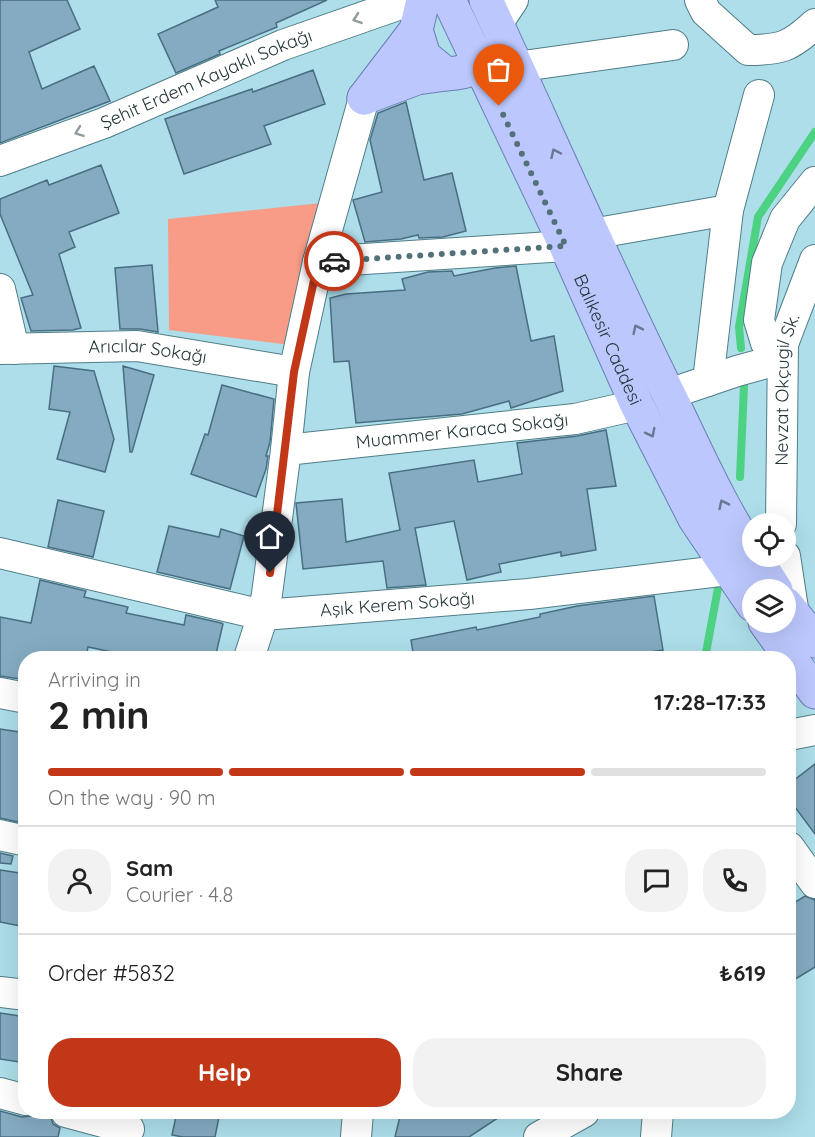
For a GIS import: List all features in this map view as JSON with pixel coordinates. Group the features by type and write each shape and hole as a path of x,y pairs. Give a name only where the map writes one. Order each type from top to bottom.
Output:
{"main road":[{"name":"Balıkesir Caddesi","path":"449,0 480,66 669,394 734,527 742,551"},
{"name":"Balıkesir Caddesi","path":"498,8 516,67 637,405 695,519 742,558"},
{"path":"363,98 417,78 462,73 480,66 495,53 498,8"},
{"path":"417,10 424,56 446,74"},
{"path":"363,98 417,10"},
{"name":"Balıkesir Caddesi","path":"796,623 815,641"},
{"name":"Balıkesir Caddesi","path":"790,633 815,692"}],"street":[{"path":"700,0 706,12 748,50 768,50 787,46 799,39 815,24"},
{"name":"Şehit Erdem Kayaklı Sokağı","path":"0,161 104,123 283,45 417,10"},
{"path":"516,67 673,45"},
{"path":"708,381 728,210 759,95"},
{"path":"251,651 263,615 286,450 294,372 318,262 363,98"},
{"path":"669,394 781,359 766,343 759,320 767,263 785,219 815,182"},
{"path":"318,262 579,240 728,210"},
{"name":"Nevzat Okçugil Sk.","path":"781,513 781,359 783,344 815,260"},
{"path":"0,289 7,349"},
{"name":"Arıcılar Sokağı","path":"7,349 137,346 294,372"},
{"name":"Muammer Karaca Sokağı","path":"286,450 575,419 637,405"},
{"name":"Aşık Kerem Sokağı","path":"0,553 263,615 529,594 742,560"},
{"path":"0,693 18,696"},
{"path":"796,734 815,730"},
{"path":"0,835 18,839"},
{"path":"796,857 815,883"},
{"path":"0,992 18,994"},
{"path":"0,1093 18,1098"},
{"path":"98,1119 130,1126"},
{"path":"356,1137 357,1119"},
{"path":"539,1137 571,1119"},
{"path":"656,1137 657,1119"}],"shaded area":[{"path":"322,203 291,345 169,330 168,219"}],"building":[{"path":"0,0 67,0 80,29 29,52 42,89 94,66 110,101 0,143"},
{"path":"215,0 327,0 276,23 277,27 219,51 220,54 176,73 158,34 218,7"},
{"path":"313,70 325,104 264,126 271,144 184,174 165,119 252,89 253,92"},
{"path":"406,102 424,180 452,173 466,231 443,237 419,238 418,235 365,242 353,200 382,192 370,140 378,113"},
{"path":"101,165 119,213 69,232 75,247 59,254 81,328 31,331 21,298 33,295 0,214 0,199 47,180 49,185"},
{"path":"152,265 158,332 120,329 115,268"},
{"path":"516,266 531,341 554,336 563,391 511,408 509,401 462,414 356,423 349,361 334,362 330,298 346,294 405,290 402,279 428,272 452,271 454,276"},
{"path":"54,366 94,371 114,439 105,472 57,459 70,412 49,409"},
{"path":"123,366 154,375 132,452 130,452"},
{"path":"222,385 274,399 266,469 256,497 191,474 205,434 208,435"},
{"path":"606,430 616,486 587,489 596,550 561,556 561,552 499,564 501,572 467,580 454,521 415,528 426,585 387,588 383,561 303,569 296,503 342,499 346,542 400,530 389,473 474,460 478,482 522,474 517,443"},
{"path":"58,500 104,511 93,557 48,547"},
{"path":"169,526 219,537 221,529 244,536 230,589 157,572"},
{"path":"40,580 86,591 84,597 128,607 126,613 184,625 186,615 223,624 217,651 107,651 88,647 87,651 18,651 18,679 0,676 0,617 31,623"},
{"path":"654,596 663,650 413,651 411,640 476,627 477,630 540,617 540,614 577,606"},
{"path":"0,729 18,732 18,822 0,818"},
{"path":"815,764 815,834 796,808 796,779"},
{"path":"0,853 13,856 11,864 0,863"},
{"path":"0,870 18,873 18,925 0,922"},
{"path":"805,896 815,900 815,967 796,979 796,902"},
{"path":"0,1013 18,1016 18,1062 0,1059"},
{"path":"0,1111 18,1116 18,1119 51,1119 53,1124 60,1128 58,1137 0,1137"},
{"path":"175,1119 219,1119 215,1137 172,1135"},
{"path":"399,1119 496,1119 469,1137 395,1137"}],"waterway":[{"path":"741,348 739,327 758,217 815,132"},
{"path":"740,477 744,386"},
{"path":"706,651 718,588"}],"way so far":[{"path":"334,261 566,246 499,106"}],"route":[{"path":"270,573 294,372 318,262 334,261"}]}
